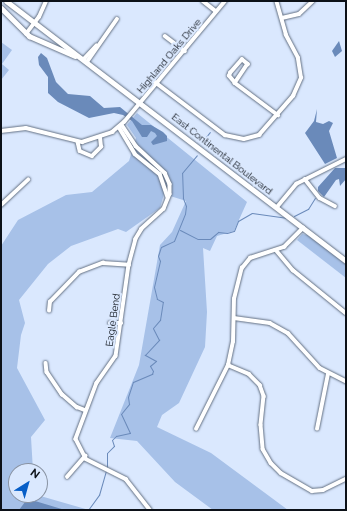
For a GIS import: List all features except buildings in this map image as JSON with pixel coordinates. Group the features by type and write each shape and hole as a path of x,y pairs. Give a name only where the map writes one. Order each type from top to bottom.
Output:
{"main road":[{"name":"East Continental Boulevard","path":"6,1 346,261"},
{"path":"1,8 26,34 46,45 85,60"}],"street":[{"path":"26,34 35,22 46,1"},
{"path":"203,1 216,11"},
{"name":"Highland Oaks Drive","path":"120,126 156,82 185,51 224,1"},
{"path":"156,82 219,131 235,139 248,139 259,135 293,96 301,76 298,58 286,35 276,1"},
{"path":"282,18 299,14 313,1"},
{"path":"85,60 116,19"},
{"path":"165,36 185,51"},
{"path":"236,83 247,67 248,64 245,59 240,60 229,76 236,83 278,115"},
{"path":"1,131 26,128 78,142 100,138 120,126"},
{"name":"Eagle Bend","path":"120,126 135,154 160,174 168,196 164,210 142,229 136,239 129,265 116,356 97,383 85,410 76,439 85,456 101,468 113,471 126,479 150,510"},
{"path":"78,142 80,151 92,156 101,147 100,138"},
{"path":"277,207 291,190 305,179 346,159"},
{"path":"305,179 320,198 335,206"},
{"path":"1,205 28,180"},
{"path":"196,429 228,365 233,342 234,299 242,268 250,258 277,251 295,240 304,228"},
{"path":"277,251 292,270 346,313"},
{"path":"49,311 50,302 79,272 103,263 129,265"},
{"path":"234,318 266,322 288,333 320,368 328,374 346,382"},
{"path":"110,323 121,323"},
{"path":"46,363 47,372 62,394 85,410"},
{"path":"228,365 249,374 260,385 264,396 261,437 263,449 276,468 296,483 312,491 323,490 346,479"},
{"path":"317,429 328,374"},
{"path":"67,477 85,456"}],"shaded area":[{"path":"339,41 342,51 335,57 332,51"},
{"path":"1,42 12,50 2,64 9,70 1,80"},
{"path":"41,53 47,58 56,82 68,94 90,96 104,108 120,107 142,125 151,125 163,132 167,136 167,141 153,145 151,142 157,136 155,133 151,131 147,137 142,137 132,121 123,115 114,113 89,118 58,102 48,93 48,77 39,65 38,57"},
{"path":"317,109 316,122 323,124 329,121 333,123 329,131 337,158 325,164 305,133 314,121"},
{"path":"137,113 247,202 234,231 217,236 210,251 203,248 207,312 205,347 179,403 162,415 157,427 211,453 288,510 213,510 175,482 137,441 110,438 139,365 160,245 172,232 186,201 164,194 160,208 126,232 118,229 71,246 48,264 19,300 25,323 21,335 17,368 45,420 31,437 33,463 8,463 8,503 48,503 48,498 89,510 1,510 1,246 18,220 66,195 92,192 129,161 136,138 127,125"},
{"path":"335,168 346,168 346,179 340,186 339,179 336,180 324,197 318,191 318,187"},
{"path":"302,234 308,235 346,264 346,278 297,240"},
{"path":"24,503 42,503 65,510 19,510"}],"waterway":[{"path":"201,143 210,132"},
{"path":"107,468 107,453 114,446 112,440 116,436 130,433 121,414 129,404 128,397 133,382 152,374 153,371 150,366 156,361 145,355 159,340 153,328 160,320 163,302 157,299 154,287 160,261 158,256 161,247 174,241 185,214 186,206 183,198 182,173 197,155"},
{"path":"294,216 308,209 315,198"},
{"path":"180,230 198,239 210,239 218,232 227,233 234,231 238,221 252,213 286,218"},
{"path":"88,510 99,495 106,471"}]}
